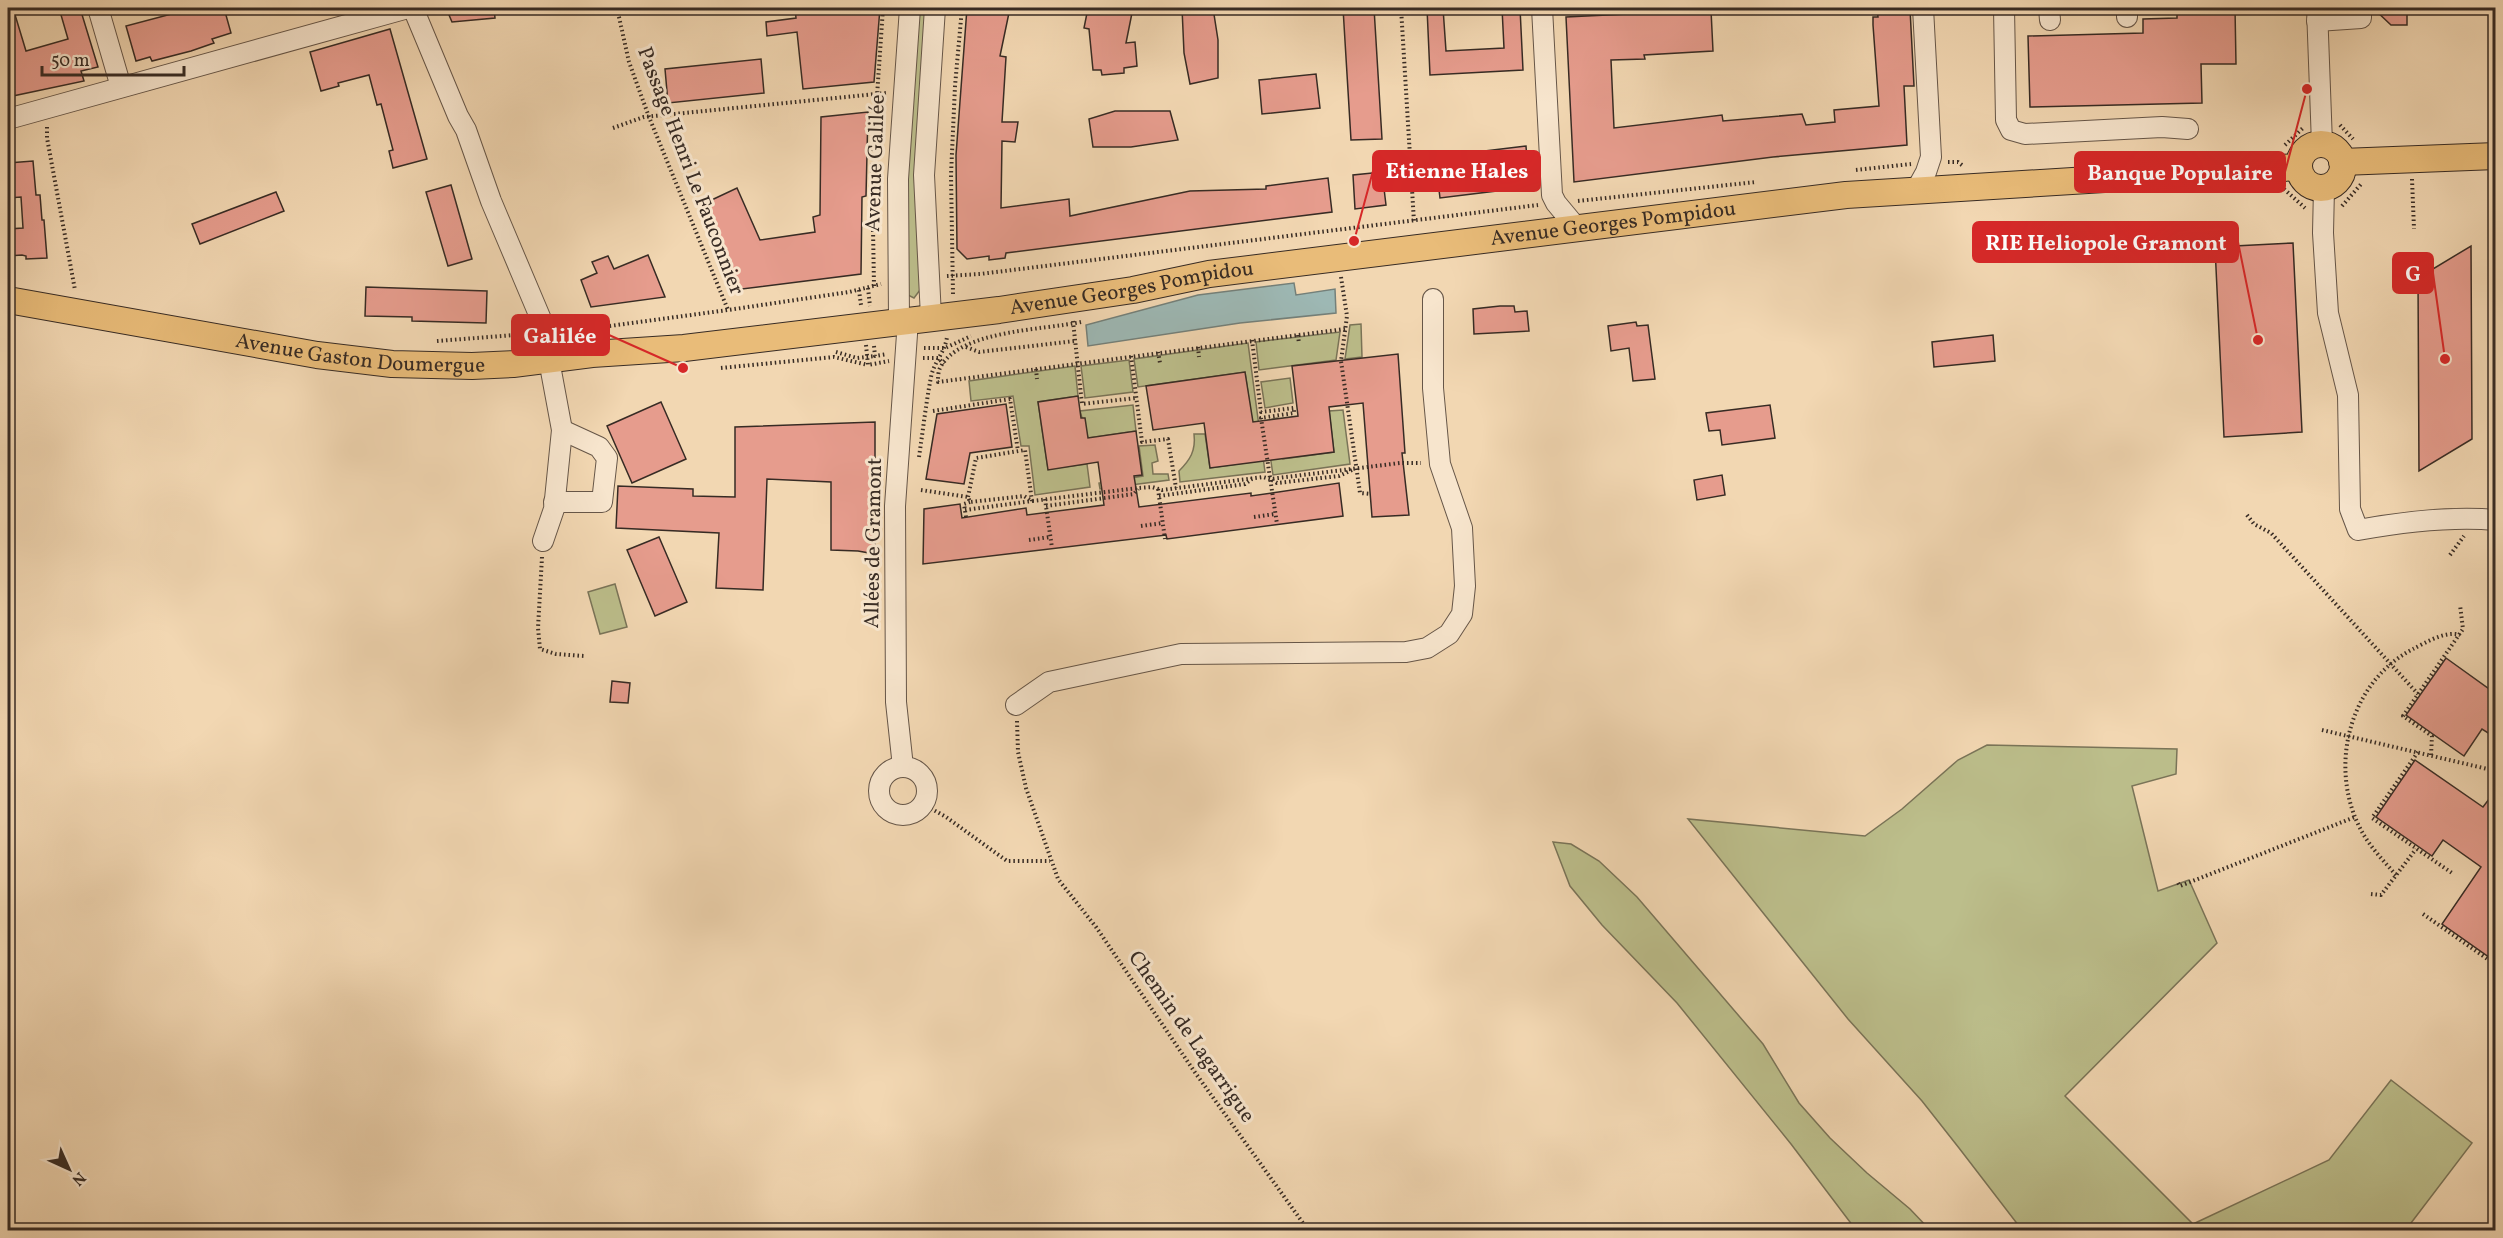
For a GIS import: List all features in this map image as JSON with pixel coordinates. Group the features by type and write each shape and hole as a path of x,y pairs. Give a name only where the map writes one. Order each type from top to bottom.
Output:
{"main road":[{"path":"2322,144 2335,149 2343,162 2341,174 2331,198 2305,182 2298,167 2304,152 2310,147 2322,144"},
{"path":"2343,162 2496,156"},
{"name":"Avenue Georges Pompidou","path":"922,318 1133,290 1209,273 1417,235 1576,227 1812,199 1916,190 2298,167"},
{"name":"Avenue Gaston Doumergue","path":"8,300 276,349 392,364 472,366 592,354 684,348 922,318"}],"street":[{"path":"98,8 121,87"},
{"path":"8,119 408,8"},
{"path":"412,8 466,130 491,201 554,350 552,359 562,429 554,502 543,541"},
{"name":"Avenue Galilée","path":"910,8 898,179 897,279 922,318"},
{"path":"922,318 928,274 924,175 935,8"},
{"path":"1542,8 1552,195 1576,227"},
{"path":"1916,190 1929,164 1923,8"},
{"path":"2004,8 2006,120 2011,130 2025,134 2162,126 2188,129"},
{"path":"2322,144 2317,14 2361,18 2361,8"},
{"path":"2331,198 2323,233 2328,313 2348,395 2350,509 2358,530 2387,525 2474,518 2496,520"},
{"path":"1016,705 1049,682 1181,654 1406,652 1428,648 1449,634 1462,614 1465,586 1462,528 1440,464 1432,388 1433,299"},
{"name":"Allées de Gramont","path":"903,767 896,702 895,506 922,318"},
{"path":"554,502 602,502 607,458 599,447 562,429"},
{"path":"903,767 917,771 922,776 927,790 923,804 918,810 896,815 884,806 879,792 880,784 888,772 903,767"}],"path":[{"name":"Passage Henri Le Fauconnier","path":"617,8 629,62 646,117 728,310"},
{"path":"874,286 872,170 883,8"},
{"path":"918,467 932,375 938,358 945,348 922,318 954,291 952,166 955,86 962,8"},
{"path":"1401,8 1417,235"},
{"path":"613,128 646,117 876,94"},
{"path":"58,105 58,110 46,128 76,297 72,312"},
{"path":"2335,118 2345,133 2359,141"},
{"path":"2280,148 2297,136 2306,120"},
{"path":"1847,171 1929,164"},
{"path":"2412,179 2415,229"},
{"path":"928,274 952,276 1417,235 1556,203 1766,181"},
{"path":"2331,198 2344,205 2357,187 2367,181"},
{"path":"2279,188 2284,189 2304,208 2310,210"},
{"path":"1341,273 1347,316 1342,367 1355,468 1360,493 1371,494"},
{"path":"435,342 564,332 728,310 874,286 897,279"},
{"path":"1073,318 1082,404 1136,398"},
{"path":"938,382 1345,329"},
{"path":"1298,334 1299,344"},
{"path":"1252,340 1262,412 1294,408 1294,413 1261,418 1277,524"},
{"path":"966,347 979,352 1075,341"},
{"path":"1198,347 1199,357"},
{"path":"1158,352 1160,363"},
{"path":"1131,356 1142,442 1168,439 1176,488"},
{"path":"719,368 834,357 868,365"},
{"path":"1036,369 1037,379"},
{"path":"933,411 1010,399 1018,451"},
{"path":"970,502 968,497 976,458 1025,450 1032,501"},
{"path":"965,510 1138,488 1176,488 1253,478 1270,479 1355,468 1419,463"},
{"path":"1159,496 1245,484 1253,478"},
{"path":"915,487 915,496"},
{"path":"1046,506 1134,494 1138,488"},
{"path":"1158,489 1165,539"},
{"path":"921,490 968,497"},
{"path":"966,517 964,504 970,502 1024,496 1032,501"},
{"path":"1045,499 1052,548"},
{"path":"1254,517 1275,514"},
{"path":"2247,515 2254,524 2271,533 2418,694"},
{"path":"1141,526 1162,523"},
{"path":"1029,540 1050,537"},
{"path":"543,541 538,628 540,649 556,654 584,656"},
{"path":"2431,755 2432,736 2403,716 2460,635 2463,629 2460,605"},
{"path":"2396,875 2365,838 2355,818 2347,792 2345,770 2348,735 2358,705 2390,664 2429,641 2454,633 2460,635"},
{"name":"Chemin de Lagarrigue","path":"1016,705 1018,752 1024,779 1058,879 1096,927 1194,1071 1308,1230"},
{"path":"2322,730 2496,771"},
{"path":"2418,752 2372,818 2452,873"},
{"path":"923,804 1007,861 1050,861"},
{"path":"2178,882 2180,886 2355,818"},
{"path":"2371,894 2381,895 2416,849"},
{"path":"2423,914 2496,965"}],"green space":[{"path":"915,8 930,8 920,290 914,298 908,295 905,146"},
{"path":"1361,324 1362,357 1345,359 1350,325"},
{"path":"1340,332 1336,360 1259,370 1256,342"},
{"path":"1248,343 1265,472 1180,482 1179,471 1191,455 1194,434 1205,434 1210,468 1258,461 1245,372 1138,387 1134,359"},
{"path":"1129,360 1133,392 1085,398 1081,366"},
{"path":"1075,366 1078,396 1038,402 1048,469 1087,464 1090,487 1035,495 1029,446 1021,446 1013,396 971,401 969,381"},
{"path":"1290,378 1293,403 1265,408 1261,382"},
{"path":"1133,405 1136,431 1088,438 1080,411"},
{"path":"1343,410 1350,464 1273,475 1265,421 1277,418 1283,459 1334,452 1329,411"},
{"path":"1155,445 1158,461 1152,463 1153,474 1168,474 1169,480 1100,489 1099,483 1143,476 1139,446"},
{"path":"615,584 627,627 600,634 588,592"},
{"path":"1987,745 2177,749 2176,774 2132,786 2158,891 2189,880 2217,943 2065,1096 2193,1224 2329,1160 2391,1080 2472,1143 2411,1223 2418,1230 2022,1230 1922,1101 1848,1019 1688,819 1865,836 1902,809 1958,760"},
{"path":"1553,842 1571,844 1599,861 1637,897 1763,1044 1799,1103 1830,1138 1910,1209 1930,1230 1856,1230 1791,1144 1677,1003 1602,925 1570,886"}],"water":[{"path":"1294,283 1296,295 1335,289 1336,313 1240,323 1088,346 1086,325 1198,295"}],"building":[{"path":"8,8 13,8 26,51 68,39 59,8 80,8 98,67 81,71 84,81 8,97"},
{"path":"194,8 224,8 231,33 212,39 214,43 191,51 152,61 150,57 136,61 126,26"},
{"path":"446,8 494,8 495,18 452,22"},
{"path":"795,8 880,8 874,82 803,89 797,32 767,36 766,22 796,18"},
{"path":"967,8 1010,8 1000,56 1006,57 1002,122 1018,122 1015,142 1002,141 1001,208 1069,199 1070,216 1190,191 1266,189 1266,186 1328,178 1332,212 1006,253 1005,258 989,260 989,256 967,259 957,249 956,155"},
{"path":"1088,8 1117,8 1132,13 1126,43 1135,42 1137,66 1124,68 1124,73 1102,75 1101,70 1093,70 1089,29 1084,28"},
{"path":"1182,8 1213,8 1218,40 1218,78 1190,84 1184,53"},
{"path":"1343,8 1374,8 1382,139 1351,140"},
{"path":"1427,8 1443,8 1446,51 1504,48 1502,8 1520,8 1523,70 1430,75"},
{"path":"1877,8 1910,9 1914,86 1904,86 1907,145 1773,157 1574,182 1566,17 1711,10 1713,51 1644,55 1645,59 1611,60 1614,128 1722,115 1723,121 1802,114 1806,125 1835,122 1834,110 1879,106 1873,25 1873,17 1878,17"},
{"path":"2177,8 2235,8 2236,64 2201,64 2202,103 2030,107 2028,36 2143,33 2143,19 2177,18"},
{"path":"2373,8 2407,8 2407,25 2391,25"},
{"path":"390,29 427,159 393,168 389,151 393,150 381,104 377,105 369,75 338,83 339,86 321,91 310,52"},
{"path":"761,59 764,93 668,103 665,69"},
{"path":"1316,74 1320,108 1262,114 1259,80"},
{"path":"1115,111 1170,111 1178,140 1131,147 1093,147 1089,119"},
{"path":"868,112 866,196 862,197 861,274 734,290 701,205 737,188 760,240 815,232 813,217 820,215 821,117"},
{"path":"1526,146 1529,187 1440,198 1435,157"},
{"path":"33,161 36,195 40,195 42,220 44,220 47,258 26,259 26,256 22,255 8,256 8,229 23,228 21,197 8,198 8,163"},
{"path":"1382,172 1386,205 1355,209 1353,175"},
{"path":"451,185 472,259 448,266 426,192"},
{"path":"276,192 284,211 200,244 192,224"},
{"path":"2293,243 2302,432 2224,437 2215,247"},
{"path":"2471,246 2472,439 2419,471 2418,278"},
{"path":"648,255 665,297 591,307 581,280 597,273 592,262 608,256 614,269"},
{"path":"366,287 487,291 486,323 412,321 412,317 365,316"},
{"path":"1514,306 1515,312 1527,311 1529,331 1474,334 1473,309"},
{"path":"1636,322 1637,326 1648,325 1655,379 1633,381 1629,348 1611,351 1608,326"},
{"path":"1993,335 1995,361 1934,367 1932,342"},
{"path":"1398,354 1405,453 1402,453 1409,515 1372,517 1363,403 1329,407 1334,452 1210,468 1204,423 1153,430 1146,386 1245,372 1253,422 1298,416 1292,366"},
{"path":"1078,396 1081,418 1085,418 1088,438 1136,431 1142,475 1134,476 1139,507 1251,493 1251,496 1339,483 1343,516 1167,539 1166,535 923,564 924,509 960,504 962,518 1026,508 1027,515 1104,505 1098,462 1048,470 1038,402"},
{"path":"661,402 686,459 632,483 607,426"},
{"path":"1006,404 1012,447 970,453 964,484 926,479 937,414"},
{"path":"1770,405 1775,438 1722,445 1720,430 1709,431 1706,413"},
{"path":"875,422 875,554 831,550 831,482 767,479 763,590 716,588 719,533 616,528 618,486 693,489 693,496 735,497 735,427"},
{"path":"1722,475 1725,495 1697,500 1694,480"},
{"path":"659,537 687,602 655,616 627,550"},
{"path":"2446,658 2496,694 2496,738 2482,729 2464,756 2406,715"},
{"path":"612,681 630,683 628,703 610,702"},
{"path":"2415,760 2483,807 2496,790 2496,962 2442,924 2481,867 2443,840 2432,856 2376,817"}],"place":[{"name":"Banque Populaire","path":"2307,89"},
{"name":"Etienne Hales","path":"1354,241"},
{"name":"RIE Heliopole Gramont","path":"2258,340"},
{"name":"G","path":"2445,359"},
{"name":"Galilée","path":"683,368"}]}
